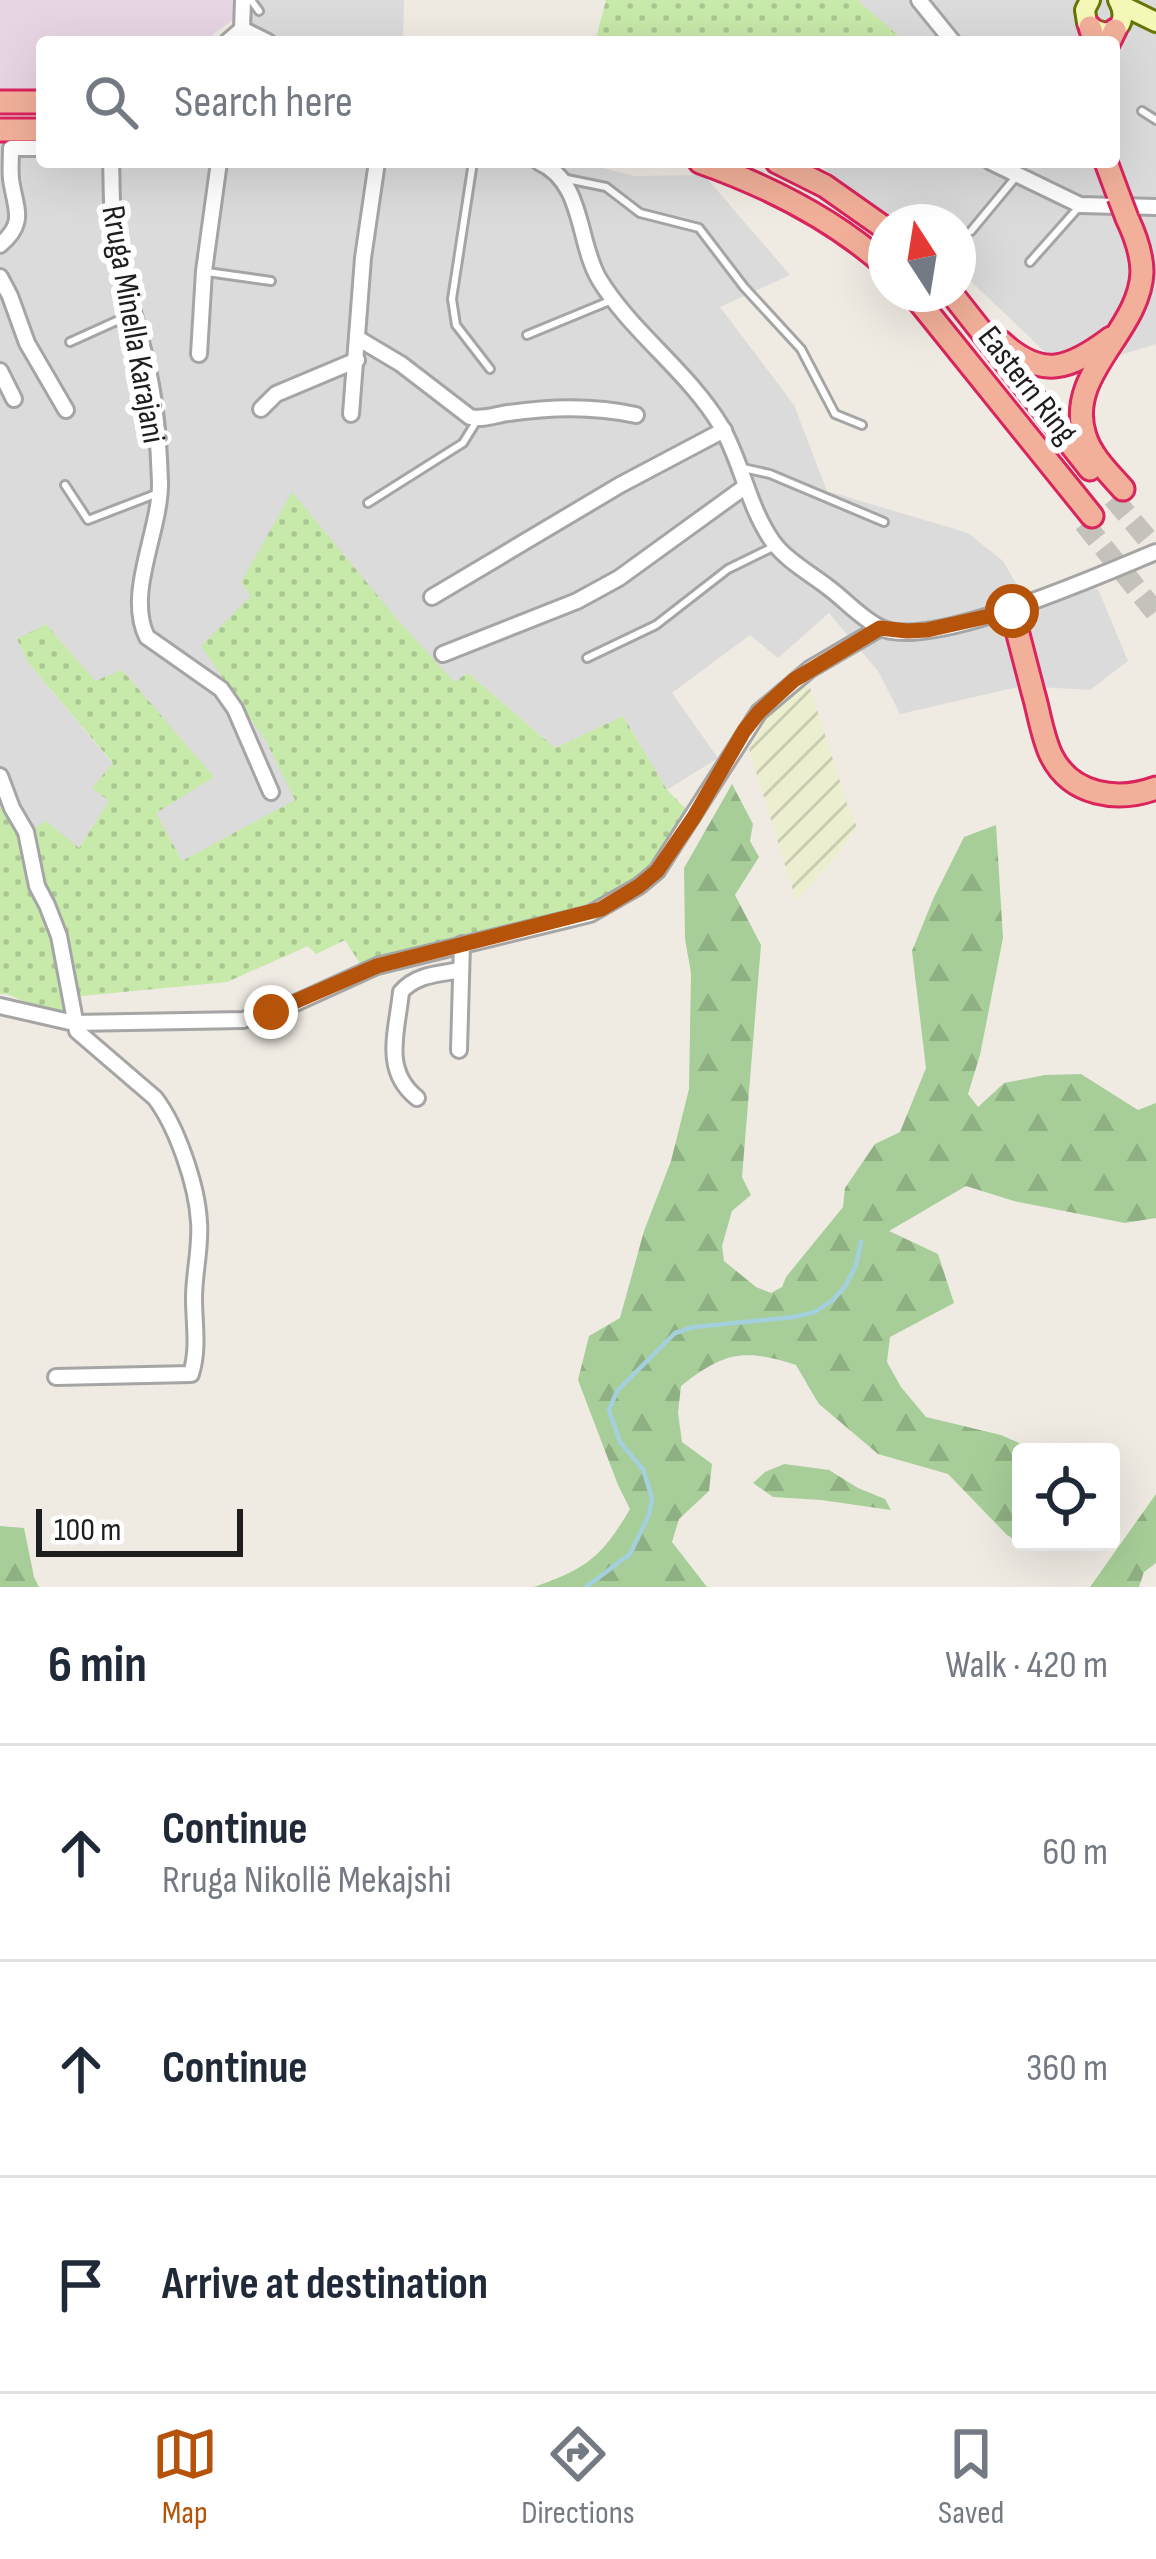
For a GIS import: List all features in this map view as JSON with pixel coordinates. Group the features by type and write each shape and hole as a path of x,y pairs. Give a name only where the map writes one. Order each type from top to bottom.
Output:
{"highway":[{"path":"0,102 36,102"},
{"path":"6,139 36,132"},
{"path":"715,168 806,208 868,252"},
{"path":"790,168 868,214"},
{"path":"801,168 842,190 868,211"},
{"path":"973,312 1012,352 1034,364 1056,367 1078,361 1121,331 1136,303 1142,272 1136,239 1108,168"},
{"name":"Eastern Ring","path":"929,312 1088,519"},
{"name":"Eastern Ring","path":"970,312 1118,494 1087,442 1081,415 1090,379 1121,331"},
{"path":"1012,611 1047,741 1060,768 1079,785 1105,795 1139,794 1156,788"}],"main road":[{"path":"1069,0 1105,20 1155,22"}],"street":[{"path":"234,36 242,29 247,0"},
{"path":"919,0 948,36"},
{"path":"242,29 256,36"},
{"path":"0,245 18,221 5,178 6,139 36,146"},
{"name":"Rruga Minella Karajani","path":"110,168 114,227 148,369 160,492 143,578 142,626 147,637 221,689 235,709 271,791"},
{"path":"199,353 218,168"},
{"path":"351,414 363,258 376,168"},
{"path":"548,168 563,178 590,261 612,299 724,430 775,546 880,628 927,630 1012,611 1156,552"},
{"path":"1003,168 1080,205 1156,207"},
{"path":"0,277 27,343 66,410"},
{"path":"359,339 401,364 462,413 478,419 510,412 592,409 637,415"},
{"path":"261,410 276,394 357,360"},
{"path":"0,371 14,399"},
{"path":"432,597 620,485 724,430"},
{"path":"443,654 577,601 619,578 746,486"},
{"path":"0,1006 74,1023 243,1020 289,1006 364,970 590,914 648,879 666,860 759,712 794,680 880,628"},
{"path":"0,776 26,832 37,886 59,936 74,1023 82,1038 154,1098 178,1137 199,1220 194,1294 197,1354 191,1373 56,1377"},
{"path":"459,1050 462,944"},
{"path":"417,1098 404,1087 394,1066 401,992 422,977 461,970"}],"lane":[{"path":"247,0 260,11"},
{"path":"1142,110 1156,120"},
{"path":"472,168 452,299 456,325 490,369"},
{"path":"976,224 1017,175"},
{"path":"563,178 605,187 640,213 699,228 744,287 801,349 835,414 862,425"},
{"path":"1030,262 1080,205"},
{"path":"204,271 271,281"},
{"path":"527,334 612,299"},
{"path":"70,342 134,313"},
{"path":"368,503 463,443 478,419"},
{"path":"739,468 770,474 884,522"},
{"path":"64,485 88,520 160,492"},
{"path":"587,658 656,625 740,561 775,546"}],"shaded area":[{"path":"0,0 233,0 233,20 210,36 36,36 36,91 0,90"},
{"path":"243,0 404,0 403,36 234,36 242,29"},
{"path":"857,0 1156,0 1156,344 1066,372 976,286 976,204 872,204 823,168 1120,168 1120,36 898,36"},
{"path":"0,139 36,140 36,168 603,168 634,176 704,175 790,275 720,307 794,405 827,491 968,533 1003,561 1023,595 1098,589 1128,661 1090,690 1022,686 900,714 878,671 829,613 778,658 750,635 672,693 718,758 667,790 623,716 555,748 469,674 454,683 396,618 251,596 266,741 296,800 182,861 155,813 213,777 95,682 46,624 18,640 29,664 113,764 92,788 110,800 79,848 26,832 0,771"}],"green space":[{"path":"606,0 857,0 899,36 597,36"},
{"path":"292,492 454,682 468,673 555,748 623,716 667,790 694,817 666,860 601,909 364,970 345,940 316,954 308,946 227,982 71,997 74,1023 0,994 0,771 27,832 46,821 79,848 109,801 92,788 113,763 29,664 17,639 46,624 95,681 122,670 214,777 156,813 182,861 295,800 266,741 201,646 251,596 241,582"},
{"path":"799,686 810,688 857,827 796,900 749,749 772,708"},
{"path":"732,784 753,824 750,841 759,857 735,895 761,945 742,1177 751,1195 732,1211 722,1246 724,1261 756,1287 771,1293 782,1287 843,1207 845,1188 875,1144 900,1132 926,1068 912,951 964,837 996,825 1003,938 968,1094 978,1107 1004,1083 1081,1074 1138,1110 1156,1103 1156,1218 1125,1223 1014,1201 966,1186 889,1231 938,1254 954,1303 890,1337 887,1362 926,1417 1019,1443 1012,1443 1012,1538 948,1474 878,1454 819,1404 796,1365 762,1356 735,1356 681,1386 682,1442 712,1464 709,1491 679,1519 672,1542 707,1587 534,1587 591,1559 630,1509 578,1380 589,1336 620,1318 689,1089 691,973 685,939 684,868"},
{"path":"784,1464 829,1470 885,1499 891,1510 773,1497 753,1483"},
{"path":"1156,1494 1156,1563 1144,1572 1139,1587 1090,1587 1120,1551"},
{"path":"0,1526 24,1528 39,1587 0,1587"}],"waterway":[{"path":"586,1587 630,1554 652,1498 643,1469 620,1442 609,1410 617,1391 675,1333 815,1312 846,1285 861,1242"}],"tunnel":[{"path":"1113,498 1156,549"},
{"path":"1084,523 1156,613"}],"route":[{"path":"271,1012 377,966 601,909 657,871 744,731 794,680 880,628 927,630 1012,611"}]}
